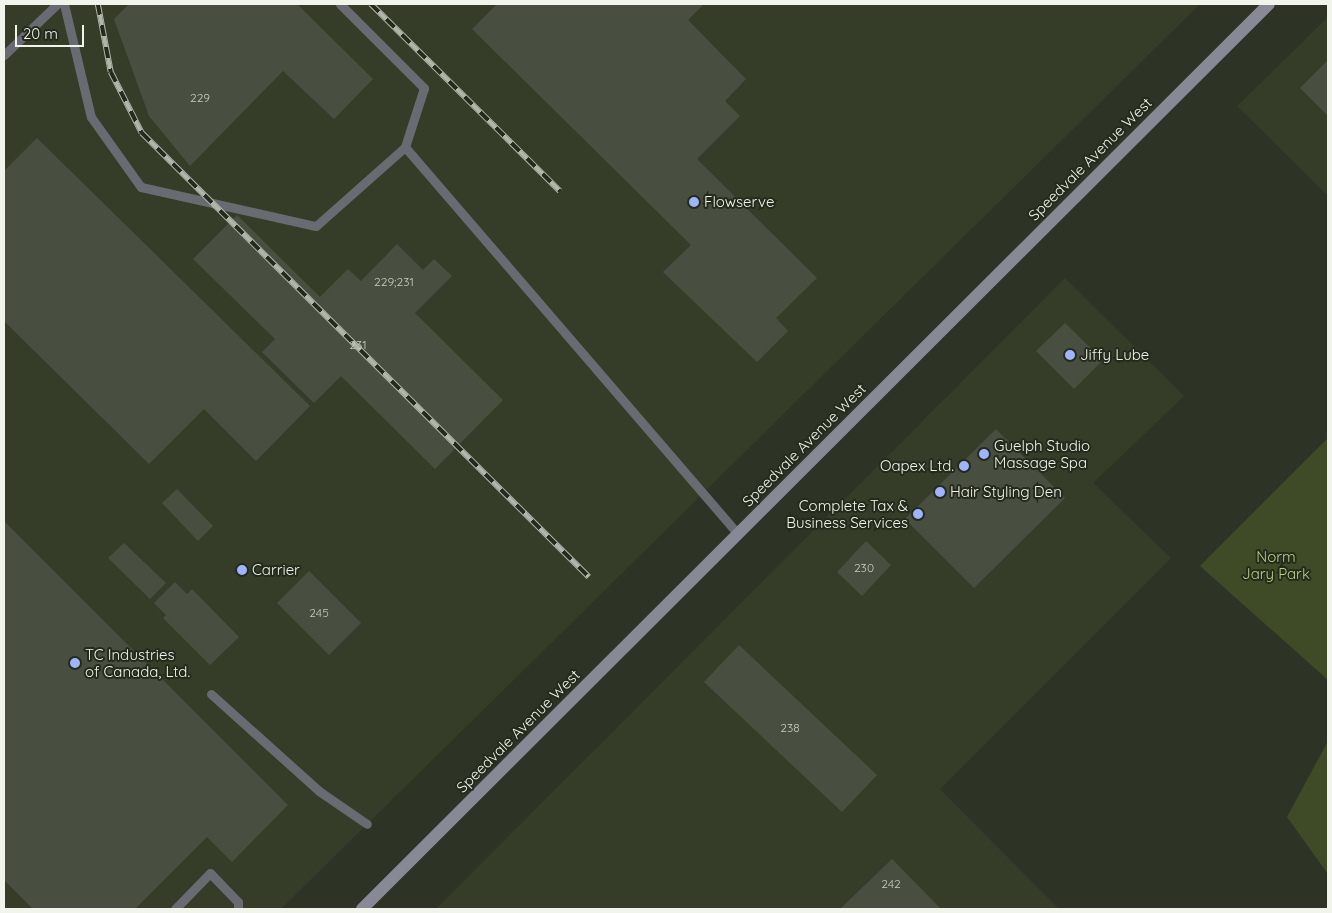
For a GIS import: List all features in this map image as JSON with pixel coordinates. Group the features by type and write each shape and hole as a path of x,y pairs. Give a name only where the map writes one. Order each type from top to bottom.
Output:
{"main road":[{"name":"Speedvale Avenue West","path":"362,909 1269,4"}],"lane":[{"path":"4,54 57,4"},
{"path":"64,4 91,117 141,187 316,226 406,147 424,88 340,4"},
{"path":"406,147 738,534"},
{"path":"211,694 319,791 367,824"},
{"path":"175,909 210,873 238,902 238,909"}],"shaded area":[{"path":"4,4 1200,4 281,909 4,909"},
{"path":"1328,17 1328,196 1237,106"},
{"path":"1065,278 1184,396 1093,483 1171,558 940,789 1059,909 436,909"}],"green space":[{"name":"Norm Jary Park","path":"1328,438 1328,680 1200,566"},
{"path":"1328,741 1328,874 1287,817"}],"building":[{"path":"129,4 297,4 373,79 334,119 283,71 190,166 149,116 114,19"},
{"name":"Flowserve","path":"497,4 704,4 688,20 746,79 725,101 740,116 697,159 817,278 776,318 788,331 757,362 663,272 691,245 472,29"},
{"path":"1328,60 1328,116 1300,88"},
{"path":"37,138 310,406 256,461 204,409 149,464 4,321 4,171"},
{"path":"237,215 320,297 348,269 361,281 397,244 423,270 434,259 452,276 415,313 503,400 435,469 341,376 314,403 262,352 275,339 193,259"},
{"name":"Jiffy Lube","path":"1065,323 1103,360 1074,389 1036,351"},
{"path":"996,429 1065,498 974,588 905,519"},
{"path":"177,489 213,526 198,541 162,503"},
{"name":"TC Industries of Canada, Ltd.","path":"4,521 288,805 232,862 207,837 135,909 33,909 4,880"},
{"path":"866,541 891,565 862,596 837,572"},
{"path":"124,543 166,583 150,599 108,558"},
{"path":"309,571 361,623 329,655 277,603"},
{"path":"175,582 187,594 192,589 239,637 210,665 163,618 166,615 154,603"},
{"path":"739,645 877,775 842,812 704,682"},
{"path":"892,859 941,909 840,909"}],"railway":[{"path":"98,4 111,72 142,133 589,577"},
{"path":"371,4 560,191"}],"place":[{"name":"Flowserve","path":"694,202"},
{"name":"Jiffy Lube","path":"1070,355"},
{"name":"Guelph Studio Massage Spa","path":"984,454"},
{"name":"Oapex Ltd.","path":"964,466"},
{"name":"Hair Styling Den","path":"940,492"},
{"name":"Complete Tax & Business Services","path":"918,514"},
{"name":"Carrier","path":"242,570"},
{"name":"TC Industries of Canada, Ltd.","path":"75,663"}]}
